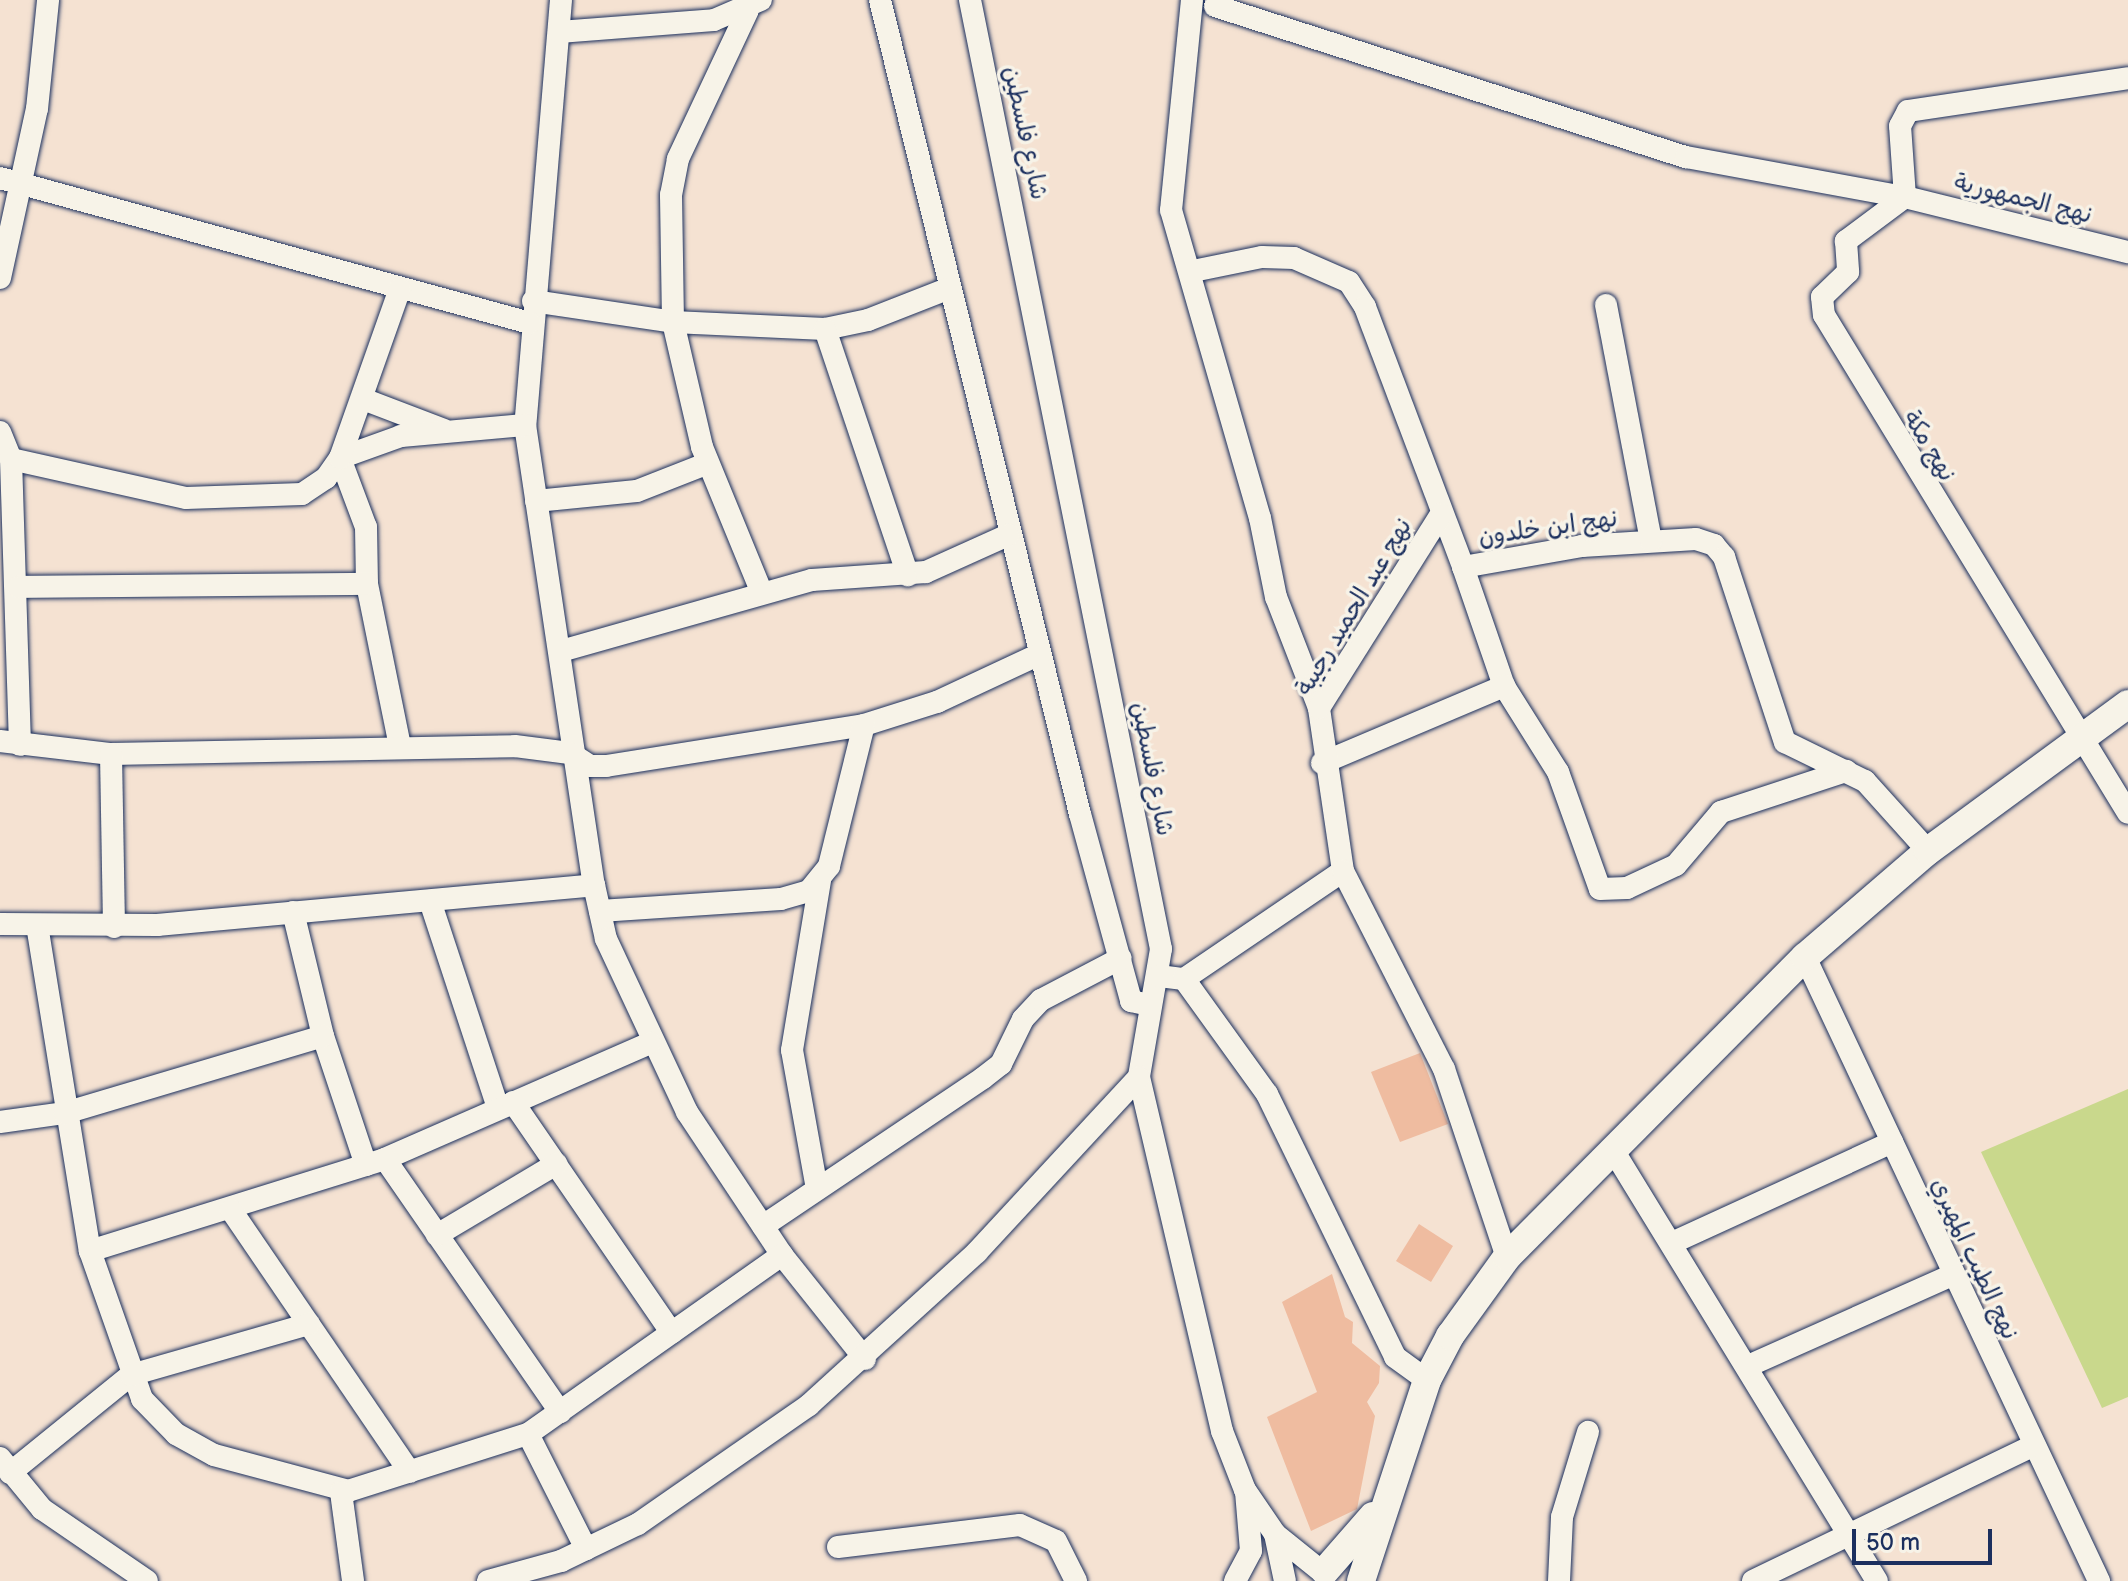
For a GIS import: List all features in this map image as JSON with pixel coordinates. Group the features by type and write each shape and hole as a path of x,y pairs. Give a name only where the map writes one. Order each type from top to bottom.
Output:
{"main road":[{"path":"1361,1581 1427,1380 1450,1336 1507,1257 1805,957 1928,851 2077,738 2128,704"},
{"path":"1323,1576 1387,1495"}],"street":[{"path":"0,278 10,181 37,109 48,0"},
{"path":"561,0 531,312 525,425 561,651 570,753 594,885 600,911 650,1043 782,1255 865,1359"},
{"path":"880,0 1008,535 1131,1001 1150,1005"},
{"name":"شارع فلسطين","path":"970,0 1161,949 1159,976 1150,1005 1139,1077 1222,1431 1245,1490 1275,1534"},
{"path":"1247,0 1268,25"},
{"path":"1209,2 1188,27 1170,196 1193,271 1276,597 1319,708"},
{"name":"نهج الجمهورية","path":"1209,2 1268,25 1686,157 1905,197 2128,252"},
{"path":"559,32 714,20 755,5"},
{"path":"755,5 678,159 671,195 673,322 708,463 762,593"},
{"path":"1905,197 1900,126 1908,111 2128,78"},
{"path":"10,181 400,289 531,312 825,329 868,320 947,289"},
{"name":"نهج مكة","path":"1905,197 1846,241 1848,272 1822,297 1824,315 2077,738"},
{"name":"نهج ابن خلدون","path":"1193,271 1262,257 1294,258 1349,282 1365,307 1463,567 1651,541 1714,545 1724,557 1778,732 1793,749 1846,771 1885,798 1928,851"},
{"path":"11,459 186,498 302,494 326,478 340,458 400,289"},
{"path":"1606,305 1651,541"},
{"path":"825,329 908,575"},
{"path":"363,399 451,432"},
{"path":"340,458 392,438 525,425"},
{"path":"0,432 11,459 19,587 10,743 111,754 400,746 570,753 590,766 606,766 864,725 937,702 1040,654"},
{"path":"340,458 366,527 367,584 400,746"},
{"path":"536,501 637,491 708,463"},
{"name":"نهج عبد الحميد رجيبة","path":"1441,514 1319,708 1322,763 1343,871 1444,1069 1507,1257"},
{"path":"561,651 812,580 908,575 1008,535"},
{"path":"1463,567 1504,686 1558,772 1594,876 1607,892 1676,865 1721,812 1846,771"},
{"path":"19,587 367,584"},
{"path":"1322,763 1504,686"},
{"path":"817,1189 792,1050 820,880 829,866 864,725"},
{"path":"2077,738 2128,813"},
{"path":"111,754 114,927"},
{"path":"1159,976 1184,979 1343,871"},
{"path":"600,911 781,899 820,880"},
{"path":"0,924 114,927 594,885"},
{"path":"430,901 506,1105 556,1164 672,1333"},
{"path":"293,912 323,1036 375,1162 437,1235 560,1412"},
{"path":"37,925 65,1113 90,1251 131,1375 159,1420 195,1445 341,1492 528,1434 782,1255"},
{"name":"نهج الطيب المهيري","path":"1805,957 2032,1446 2099,1581"},
{"path":"763,1226 1001,1064 1023,1019 1041,1000 1121,958"},
{"path":"1184,979 1267,1094 1395,1357 1427,1380"},
{"path":"0,1122 65,1113 323,1036"},
{"path":"90,1251 231,1210 375,1162 650,1043"},
{"path":"488,1581 586,1549 638,1524 809,1405 865,1359 977,1252 1139,1077"},
{"path":"1674,1242 1892,1142"},
{"path":"1613,1150 1674,1242 1877,1581"},
{"path":"437,1235 556,1164"},
{"path":"231,1210 410,1472"},
{"path":"1748,1366 1952,1275"},
{"path":"147,1581 79,1540 5,1465 131,1375 309,1324"},
{"path":"1559,1581 1562,1517 1588,1432"},
{"path":"528,1434 586,1549"},
{"path":"1753,1581 1848,1530 2032,1446"},
{"path":"1240,1580 1251,1551 1245,1490"},
{"path":"341,1492 353,1581"},
{"path":"838,1547 1020,1525 1056,1541 1076,1581"},
{"path":"1275,1534 1323,1576"},
{"path":"1275,1534 1285,1581"}],"green space":[{"path":"2128,1089 2128,1397 2102,1408 1981,1152"}],"building":[{"path":"1420,1053 1448,1124 1400,1142 1371,1072"},
{"path":"1419,1224 1453,1246 1431,1282 1396,1261"},
{"path":"1332,1274 1345,1317 1353,1322 1352,1343 1380,1366 1379,1383 1367,1402 1375,1416 1357,1509 1311,1531 1267,1417 1317,1392 1282,1302"}]}
